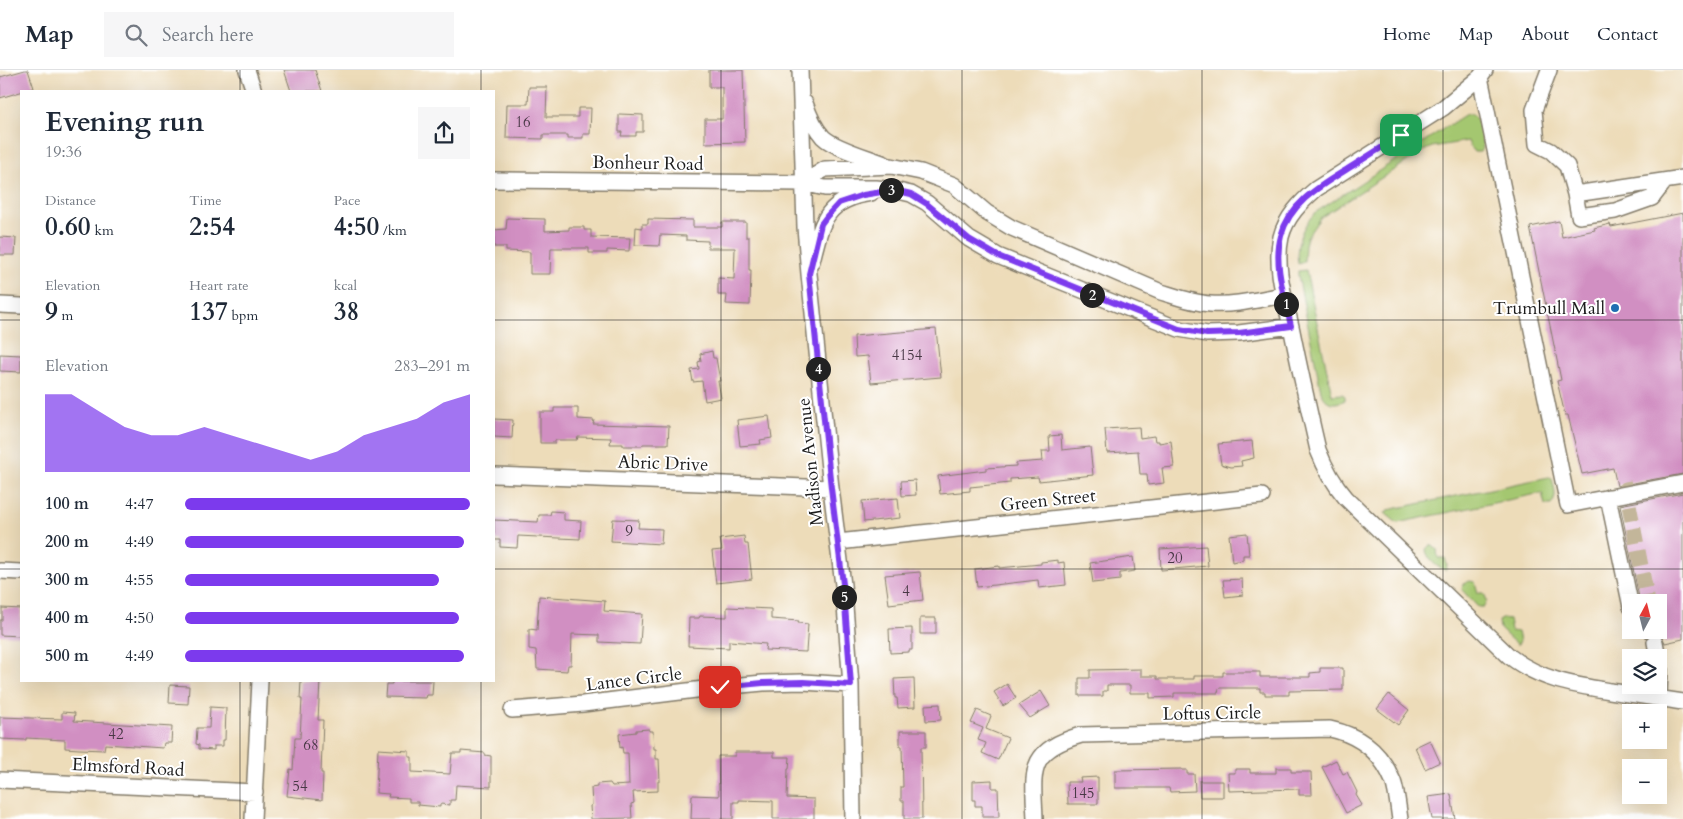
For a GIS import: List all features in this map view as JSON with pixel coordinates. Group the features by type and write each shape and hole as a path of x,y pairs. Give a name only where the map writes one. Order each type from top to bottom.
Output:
{"street":[{"path":"247,70 254,90"},
{"name":"Madison Avenue","path":"800,70 803,183 809,274 831,488 844,592 851,685 853,819"},
{"path":"1548,70 1534,110 1537,144 1552,151 1567,166 1579,216 1615,211 1652,198 1665,181"},
{"path":"1683,483 1568,505 1482,74 1443,108 1316,189 1300,203 1285,225 1281,237 1279,267 1318,450 1326,471 1336,486 1346,498 1519,664 1542,676 1569,684 1683,702"},
{"path":"801,92 809,118 824,138 843,148 891,166 921,172 954,186 987,213 1012,228 1161,292 1210,304 1230,304 1284,295"},
{"path":"803,183 825,169 891,166"},
{"path":"1575,194 1683,178"},
{"name":"Bonheur Road","path":"495,180 803,183 825,188 894,190"},
{"path":"809,274 821,224 839,203 863,195 894,190 911,194 927,204 969,239 998,256 1179,329 1207,334 1239,333 1291,326"},
{"path":"0,305 20,306"},
{"name":"Abric Drive","path":"495,475 831,488"},
{"name":"Green Street","path":"838,542 1262,496"},
{"path":"1608,497 1628,594"},
{"path":"0,571 20,572"},
{"path":"253,819 260,682"},
{"name":"Lance Circle","path":"512,710 583,704 763,683 803,682 851,685"},
{"path":"1659,694 1659,698"},
{"name":"Loftus Circle","path":"1035,819 1034,770 1038,761 1046,752 1067,739 1081,735 1330,729 1346,733 1363,742 1375,753 1393,781 1400,819"},
{"name":"Elmsford Road","path":"0,780 255,792"}],"green space":[{"path":"1466,114 1473,115 1480,126 1483,148 1480,152 1474,152 1468,141 1432,147 1423,151 1320,218 1307,237 1304,262 1298,264 1299,242 1303,229 1316,212"},
{"path":"1306,270 1332,395 1342,394 1345,396 1345,400 1337,403 1327,401 1321,391 1298,275 1298,271"},
{"path":"1549,477 1552,478 1555,492 1551,505 1545,505 1542,493 1397,523 1385,513 1388,510"},
{"path":"1430,545 1437,549 1438,558 1445,558 1446,570 1436,565 1430,559 1426,549"},
{"path":"1469,581 1475,582 1478,593 1484,593 1487,601 1483,607 1478,607 1462,590 1463,584"},
{"path":"1504,618 1509,620 1511,631 1518,632 1520,641 1518,644 1500,629 1499,621"}],"building":[{"path":"28,70 34,88 20,90 20,92 0,98 0,77"},
{"path":"284,70 315,70 322,90 291,90"},
{"path":"709,70 743,70 745,142 705,143 705,119 722,119 722,87 709,87"},
{"path":"529,87 547,87 546,117 578,117 578,108 591,108 590,134 583,134 583,138 568,138 568,135 543,135 543,139 506,138 507,104 528,104"},
{"path":"619,114 643,115 643,132 636,132 636,136 621,136 622,132 619,132"},
{"name":"Trumbull Mall","path":"1683,213 1683,474 1617,486 1613,468 1582,474 1568,415 1565,415 1557,381 1561,380 1530,227 1559,221 1562,237 1595,230 1594,228 1610,224 1611,227"},
{"path":"507,218 545,219 545,231 569,230 569,227 584,227 584,230 591,230 591,237 630,238 629,251 607,250 607,253 589,253 589,248 551,248 550,274 530,274 530,252 506,251 506,247 495,247 495,230 506,229"},
{"path":"648,219 693,220 693,227 722,227 722,222 746,222 746,237 749,237 749,270 751,270 750,305 726,304 727,295 718,295 718,278 734,279 735,248 708,248 708,241 686,240 686,236 660,235 659,246 635,245 636,227 642,228 642,224 648,224"},
{"path":"0,237 16,238 15,255 0,255"},
{"path":"936,329 941,377 871,383 868,356 855,357 854,336"},
{"path":"712,351 713,358 716,358 721,398 705,401 702,381 693,382 691,370 699,369 700,354"},
{"path":"0,354 20,355 20,372 0,371"},
{"path":"554,408 578,408 578,419 594,420 593,424 669,426 668,444 623,446 623,444 610,444 611,438 578,437 577,440 555,440 555,443 540,443 540,412 554,412"},
{"path":"769,416 772,438 760,440 761,444 740,446 737,420"},
{"path":"495,419 513,420 512,438 495,437"},
{"path":"1139,427 1140,438 1154,436 1155,441 1159,441 1159,443 1171,441 1174,467 1162,468 1164,483 1148,485 1147,474 1140,474 1138,451 1107,453 1105,429"},
{"path":"1061,435 1062,450 1090,447 1093,475 1039,481 1038,477 1010,479 1010,483 970,487 970,491 940,494 938,476 986,470 986,468 1016,466 1016,463 1043,461 1042,451 1050,451 1049,436"},
{"path":"1252,441 1254,458 1241,461 1242,466 1230,467 1221,464 1218,444"},
{"path":"915,480 916,495 902,496 901,481"},
{"path":"1683,493 1683,639 1665,643 1663,639 1668,639 1668,594 1638,594 1620,505"},
{"path":"898,498 900,518 864,522 862,501"},
{"path":"551,511 564,512 564,520 581,521 580,539 518,536 517,548 500,547 500,540 495,540 495,520 538,522 539,515 550,515"},
{"path":"613,519 639,520 638,528 662,529 661,544 611,541"},
{"path":"1247,533 1249,555 1243,555 1243,560 1232,562 1229,535"},
{"path":"744,536 745,544 748,544 752,579 716,583 712,551 722,550 720,539"},
{"path":"1206,546 1208,566 1161,570 1160,549"},
{"path":"1133,557 1135,571 1120,573 1120,580 1093,583 1090,563"},
{"path":"1058,560 1058,563 1064,562 1066,585 1039,588 1038,580 977,587 975,569 1041,564 1041,562"},
{"path":"920,572 923,600 889,604 885,575"},
{"path":"1242,579 1243,595 1225,597 1223,580"},
{"path":"539,596 605,601 604,611 642,614 640,644 599,642 599,635 572,634 571,665 568,665 567,671 537,669 536,650 529,649 529,629 537,630"},
{"path":"727,607 771,609 771,619 799,621 798,623 808,624 806,652 765,650 766,644 729,641 729,648 688,646 689,618 699,618 700,616 727,617"},
{"path":"2,608 20,609 20,636 0,635 0,620 2,620"},
{"path":"920,618 936,618 936,634 920,634"},
{"path":"912,628 912,650 909,650 909,652 890,653 889,629"},
{"path":"1320,668 1343,668 1343,690 1289,691 1289,695 1265,695 1265,692 1260,692 1260,688 1219,688 1218,693 1174,693 1174,697 1150,698 1150,693 1130,693 1130,685 1107,685 1107,691 1103,691 1103,696 1079,696 1079,678 1090,678 1090,670 1141,669 1141,676 1157,676 1157,679 1194,679 1194,676 1223,676 1223,672 1260,672 1260,677 1310,677 1310,673 1320,672"},
{"path":"914,678 915,707 898,708 897,698 895,698 894,679"},
{"path":"301,682 320,682 318,720 323,720 322,800 287,796 290,769 293,770 295,738 300,738 302,699 300,699"},
{"path":"392,682 433,682 432,695 427,695 426,698 385,697 386,684 392,684"},
{"path":"1007,684 1016,698 1003,706 994,692"},
{"path":"170,685 189,686 188,704 169,703"},
{"path":"1041,691 1050,706 1030,718 1019,705"},
{"path":"1389,694 1409,710 1398,725 1377,709"},
{"path":"940,704 941,720 926,721 925,705"},
{"path":"210,707 226,708 225,740 223,740 223,746 214,746 214,750 199,749 199,745 196,744 197,728 209,728"},
{"path":"977,710 991,716 986,729 1008,738 998,760 982,753 986,743 978,740 983,728 971,723"},
{"path":"62,712 75,713 74,721 172,727 171,743 164,743 163,748 105,744 104,750 65,748 65,740 0,739 0,717 62,719"},
{"path":"649,729 649,731 653,731 656,759 659,759 660,781 658,781 658,791 633,792 634,803 631,804 632,818 591,819 591,788 597,787 597,784 610,783 612,786 629,785 628,753 623,753 622,747 620,748 619,734"},
{"path":"900,731 926,731 926,747 921,747 922,819 904,819 904,801 901,801 901,787 903,787"},
{"path":"1430,740 1440,762 1425,769 1415,747"},
{"path":"378,749 409,751 409,757 412,757 412,772 450,774 452,753 461,753 461,751 485,753 485,755 491,756 491,787 456,785 455,800 450,800 450,805 440,804 440,807 418,805 418,802 409,802 409,798 388,797 389,794 376,793"},
{"path":"735,752 774,752 774,757 790,757 787,798 814,799 814,819 773,819 773,801 739,800 739,802 733,802 733,819 691,819 692,795 719,796 718,756 735,756"},
{"path":"1336,760 1343,774 1347,772 1362,805 1346,813 1322,767"},
{"path":"1276,768 1291,768 1291,772 1311,772 1312,795 1299,795 1299,789 1229,791 1228,773 1235,773 1235,769 1250,769 1250,773 1276,773"},
{"path":"1115,770 1187,770 1187,774 1194,774 1195,791 1170,792 1169,788 1115,788"},
{"path":"1098,777 1098,804 1068,804 1067,782 1081,782 1080,778"},
{"path":"992,780 992,788 998,788 999,817 982,817 982,806 975,806 975,800 973,800 973,781"},
{"path":"1199,781 1223,781 1223,797 1200,797"},
{"path":"1451,794 1455,819 1432,819 1428,797"}],"tunnel":[{"path":"1632,488 1626,489 1646,594"}],"place":[{"name":"Trumbull Mall","path":"1615,308"}],"route":[{"path":"720,687 803,682 851,685 844,592 831,488 809,274 821,224 839,203 863,195 894,190 911,194 927,204 969,239 998,256 1152,320 1179,329 1207,334 1239,333 1291,326 1279,267 1279,249 1285,225 1300,203 1316,189 1401,135"}]}
